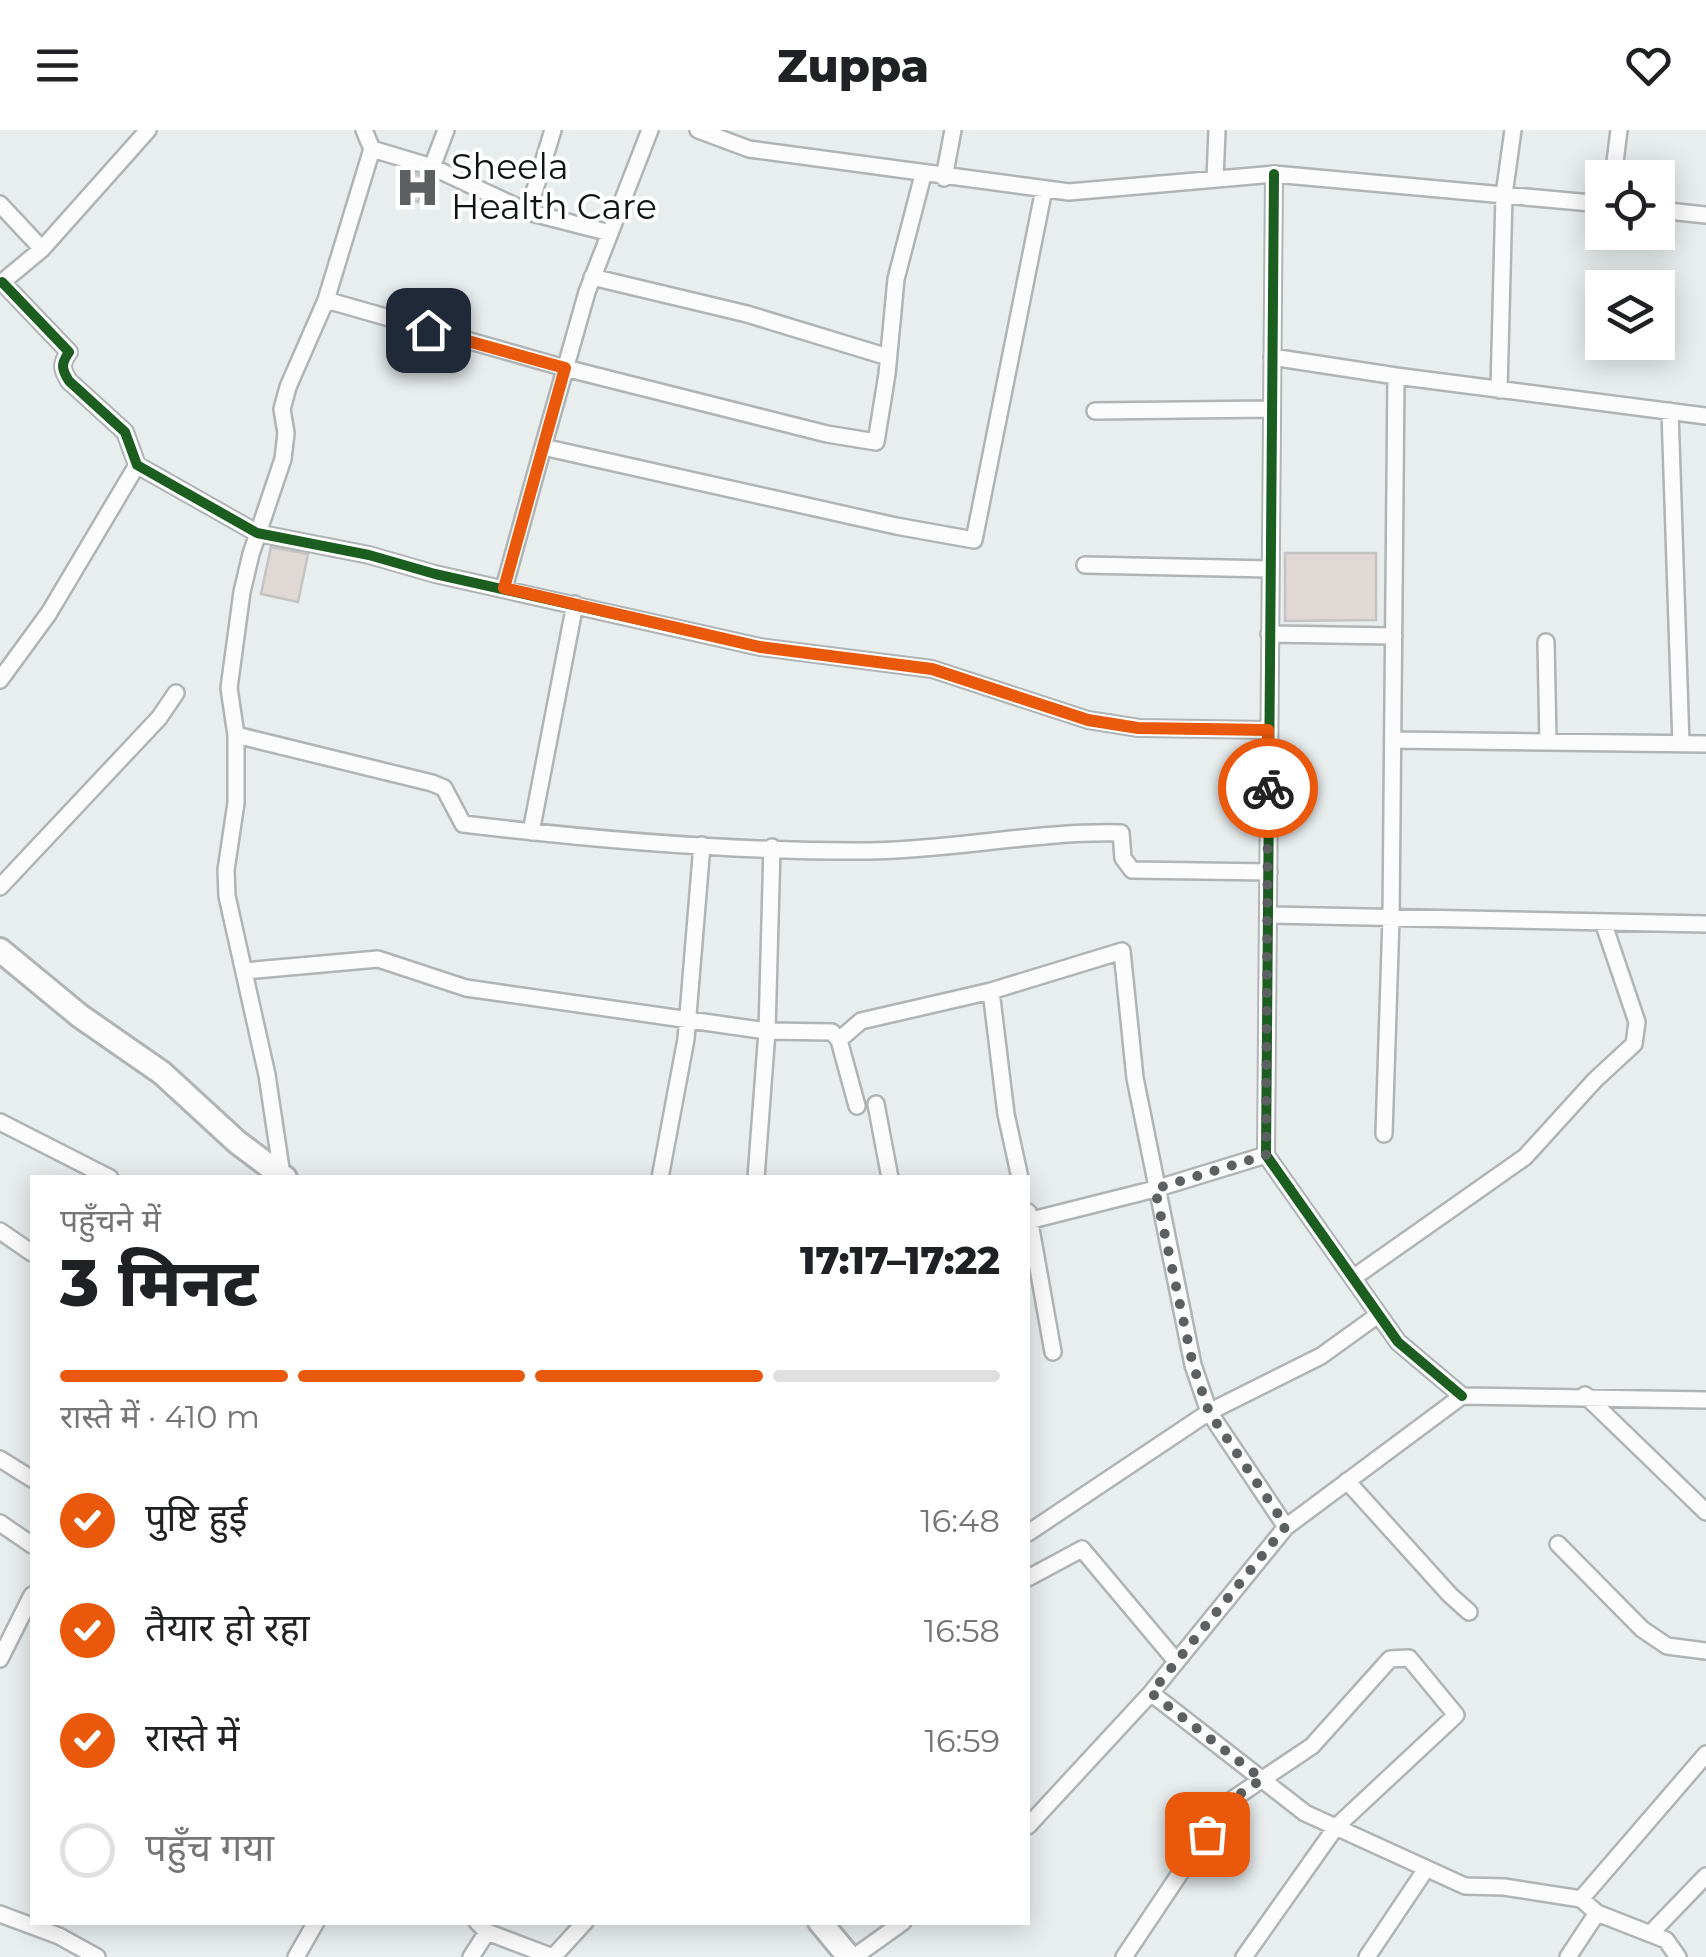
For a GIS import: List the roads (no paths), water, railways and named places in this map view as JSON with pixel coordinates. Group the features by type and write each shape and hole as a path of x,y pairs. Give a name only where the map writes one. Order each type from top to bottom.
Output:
{"street":[{"path":"148,130 42,249 1,283 69,352 62,364 68,381 126,432 137,465 257,534 368,555 760,647 932,669 1088,720 1138,728 1268,730"},
{"path":"284,1175 267,1075 228,896 226,870 236,803 236,735 229,688 242,592 283,459 286,432 282,410 288,386 326,300 372,148 364,130"},
{"path":"432,167 446,130"},
{"path":"528,212 553,130"},
{"path":"504,588 592,277 650,130"},
{"path":"698,130 749,149 1044,190 1069,192 1274,174 1585,202"},
{"path":"944,178 953,130"},
{"path":"1215,179 1217,130"},
{"path":"1499,390 1504,194 1513,130"},
{"path":"1615,160 1619,130"},
{"path":"372,148 432,167 528,212 610,233"},
{"path":"1274,174 1266,1155 1398,1342 1462,1396"},
{"path":"326,300 565,368 827,434 876,442 896,278 923,175"},
{"path":"543,447 974,540 1044,190"},
{"path":"0,204 42,249"},
{"path":"1675,212 1706,215"},
{"path":"592,277 747,314 888,356"},
{"path":"1272,356 1706,416"},
{"path":"1384,1134 1391,918 1396,376"},
{"path":"1096,412 1272,409"},
{"path":"1670,411 1681,744"},
{"path":"0,680 50,613 137,465"},
{"path":"1085,564 1270,569"},
{"path":"531,832 576,604"},
{"path":"1269,634 1394,636"},
{"path":"1546,642 1548,742"},
{"path":"0,887 159,718 176,693"},
{"path":"236,735 432,783 444,788 463,824 702,845 871,851 1066,832 1121,833 1123,858 1132,870 1268,872"},
{"path":"1392,740 1706,744"},
{"path":"661,1175 686,1038 702,845"},
{"path":"756,1175 767,1031 772,848"},
{"path":"1269,915 1706,924"},
{"path":"1353,1278 1524,1157 1634,1044 1636,1022 1603,922"},
{"path":"0,950 80,1016 162,1074 238,1142 283,1175"},
{"path":"839,1040 861,1021 990,991 1122,951 1135,1078 1193,1365 1209,1412 1286,1526"},
{"path":"244,971 378,960 466,988 767,1031 832,1032 839,1040 858,1106"},
{"path":"990,991 1006,1114 1019,1175"},
{"path":"876,1104 889,1175"},
{"path":"0,1122 104,1175"},
{"path":"1030,1218 1155,1189 1266,1155"},
{"path":"1030,1229 1053,1352"},
{"path":"0,1231 30,1252"},
{"path":"1030,1533 1209,1412 1322,1356 1378,1314"},
{"path":"1030,1824 1151,1693 1286,1526 1462,1396 1706,1400"},
{"path":"1585,1396 1706,1512"},
{"path":"0,1459 30,1478"},
{"path":"1347,1481 1469,1612"},
{"path":"0,1524 30,1545"},
{"path":"1558,1544 1642,1629 1667,1646 1706,1651"},
{"path":"1030,1577 1082,1549 1176,1661"},
{"path":"0,1658 30,1599"},
{"path":"1124,1957 1227,1803 1312,1746 1390,1659 1410,1658 1456,1715 1336,1827 1244,1957"},
{"path":"1151,1693 1306,1813 1465,1886 1504,1887 1580,1899 1597,1912 1666,1940 1678,1957"},
{"path":"1580,1899 1706,1754"},
{"path":"1367,1957 1426,1868"},
{"path":"1650,1934 1706,1876"},
{"path":"1568,1957 1597,1912"},
{"path":"0,1914 30,1922"},
{"path":"296,1957 314,1925"},
{"path":"471,1957 482,1927 553,1957 582,1925"},
{"path":"823,1925 851,1957 899,1925"},
{"path":"54,1928 97,1957"}],"place":[{"name":"Sheela Health Care","path":"418,187"}]}
